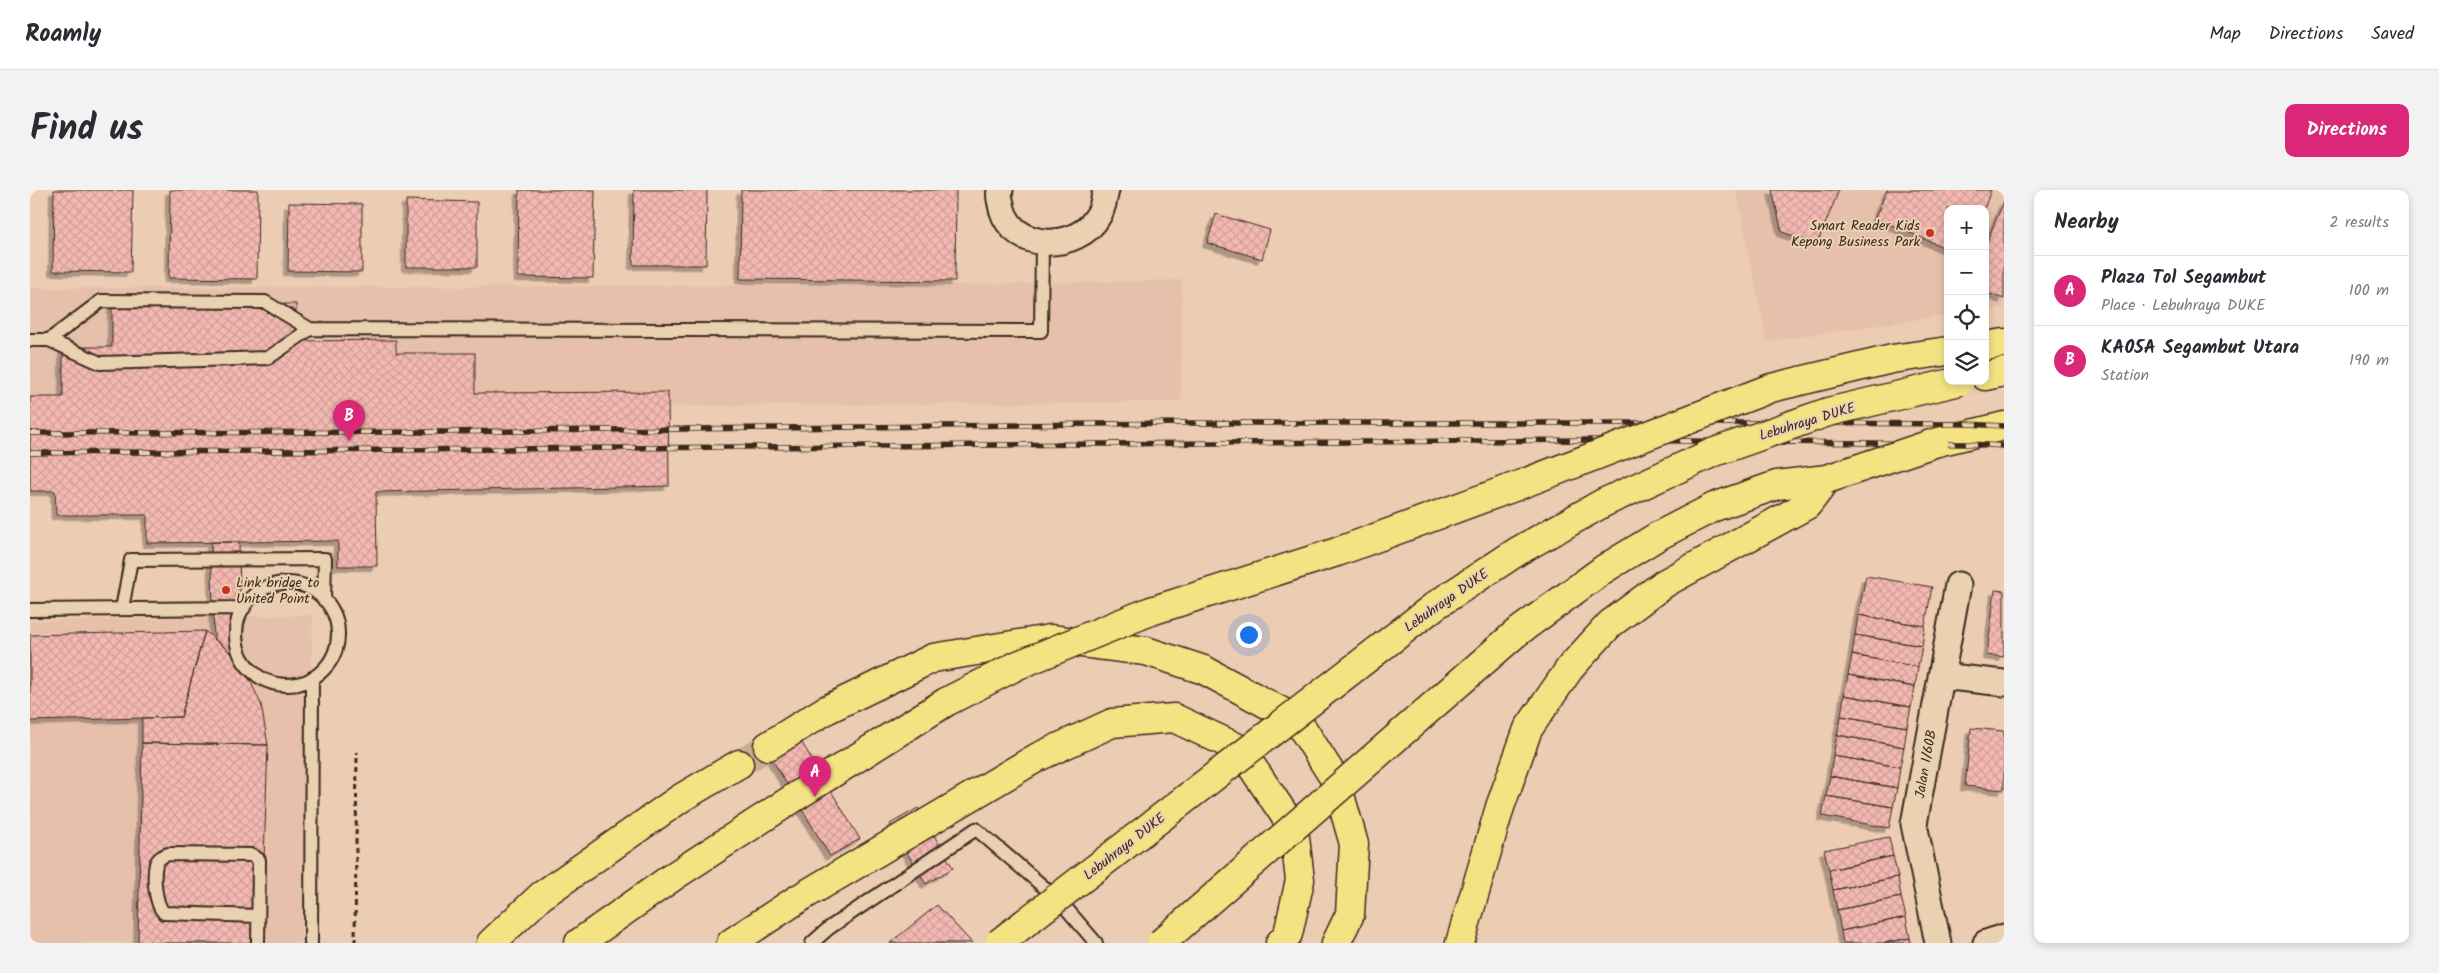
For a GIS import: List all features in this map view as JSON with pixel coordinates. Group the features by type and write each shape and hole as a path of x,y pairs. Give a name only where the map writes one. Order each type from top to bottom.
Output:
{"highway":[{"path":"1989,345 2004,343"},
{"path":"579,943 674,876 809,788 946,702 1018,665 1151,611 1337,552 1495,494 1771,388 1849,368 1944,352"},
{"path":"1989,375 2004,372"},
{"name":"Lebuhraya DUKE","path":"999,943 1436,605 1518,551 1603,503 1712,453 1828,412 1944,385"},
{"path":"1161,943 1514,634 1604,569 1658,536 1714,507 1777,486 1827,479 1934,443 2004,426"},
{"path":"1460,943 1500,807 1528,729 1570,668 1610,624 1665,583 1806,505 1827,479"},
{"path":"768,746 826,710 933,658 1050,639 1146,652 1204,670 1297,720 1336,781 1354,844 1350,914 1336,943"},
{"path":"731,943 798,899 1038,757 1112,723 1174,718 1240,748 1294,829 1300,880 1288,934 1280,943"},
{"path":"491,943 541,896 681,798 740,764"}],"street":[{"path":"1000,190 999,195 1004,213 1013,227 1026,237 1042,242 1059,243 1075,238 1089,228 1099,215 1106,190"},
{"name":"Jalan 1/60B","path":"1938,943 1914,824 1958,585"},
{"path":"1941,676 2004,684"},
{"path":"1986,943 2004,937"}],"lane":[{"path":"48,340 101,301 265,302 310,329 1041,331 1042,242"},
{"path":"30,340 48,340 100,363 268,358 310,329"},
{"path":"122,609 131,560 325,558 324,600"},
{"path":"286,583 303,585 318,593 337,620 338,637 334,654 325,668 312,678 296,684 280,684 264,679 250,669 241,656 236,640 237,623 244,608 254,595 269,586 286,583"},
{"path":"30,610 244,608"},
{"path":"311,943 312,678"},
{"path":"812,943 837,923 976,829 1059,900 1096,943"},
{"path":"258,916 164,913 156,901 156,863 161,857 168,854 252,854 259,860 258,943"}],"path":[{"path":"355,943 357,752"}],"shaded area":[{"path":"1736,190 2004,190 2004,308 1989,310 1989,205 1944,205 1944,316 1767,341"},
{"path":"1182,280 1181,402 30,411 30,288 964,285"},
{"path":"313,615 302,943 30,943 30,621"}],"building":[{"path":"54,190 133,190 131,272 53,271"},
{"path":"170,190 258,190 257,279 169,278"},
{"path":"519,190 595,190 593,278 518,277"},
{"path":"634,190 707,190 706,265 633,265"},
{"path":"741,190 956,190 955,281 740,279"},
{"path":"1772,190 1839,190 1817,244 1782,232"},
{"name":"Smart Reader Kids Kepong Business Park","path":"1887,190 1991,190 1985,205 1944,205 1944,247 1875,218"},
{"path":"406,200 477,202 477,267 406,267"},
{"path":"2004,201 2004,299 1989,293 1989,237"},
{"path":"289,203 362,204 362,272 288,271"},
{"path":"1216,214 1270,230 1262,259 1207,243"},
{"path":"296,304 296,341 396,340 396,353 475,353 475,393 668,392 669,486 376,492 377,566 338,566 338,541 147,543 147,515 56,515 55,491 30,491 30,397 63,397 63,347 112,347 112,305"},
{"name":"Link bridge to United Point","path":"211,542 239,542 241,661 214,639"},
{"path":"1866,576 1932,587 1925,626 1858,615"},
{"path":"1995,590 2004,591 2004,657 1987,655"},
{"path":"1858,615 1925,626 1922,646 1855,635"},
{"path":"205,631 181,717 30,721 30,635"},
{"path":"205,631 241,661 261,704 268,745 142,743 142,718 181,717"},
{"path":"1855,635 1922,646 1918,667 1852,655"},
{"path":"1852,655 1918,667 1915,687 1848,675"},
{"path":"1848,675 1915,687 1911,707 1844,695"},
{"path":"1844,695 1911,707 1907,727 1841,716"},
{"path":"1841,716 1907,727 1904,747 1837,735"},
{"path":"1971,728 2004,731 2004,790 1965,786"},
{"path":"1837,735 1904,747 1900,767 1833,756"},
{"path":"799,738 860,839 830,856 770,756"},
{"path":"142,743 268,745 261,943 138,943"},
{"path":"1833,756 1900,767 1897,788 1830,776"},
{"path":"1830,776 1897,788 1893,807 1826,796"},
{"path":"1826,796 1893,807 1889,828 1822,816"},
{"path":"918,808 953,868 926,884 890,824"},
{"path":"1889,837 1893,856 1829,870 1824,850"},
{"path":"1893,856 1898,877 1833,890 1829,870"},
{"path":"1898,877 1901,897 1837,910 1833,890"},
{"path":"1901,897 1906,917 1841,931 1837,910"},
{"path":"937,905 972,943 890,943"},
{"path":"1906,917 1910,938 1884,943 1843,943 1841,931"},
{"path":"1910,938 1911,943 1884,943"}],"tunnel":[{"path":"739,764 768,746"}],"railway":[{"path":"30,433 443,432 1181,423 1764,423 1967,424 2004,426"},
{"path":"30,453 1590,440 1970,444 2004,446"}],"place":[{"name":"Smart Reader Kids Kepong Business Park","path":"1930,233"},
{"name":"KA05A Segambut Utara","path":"349,441"},
{"name":"Link bridge to United Point","path":"226,590"},
{"name":"Plaza Tol Segambut","path":"815,797"}]}
